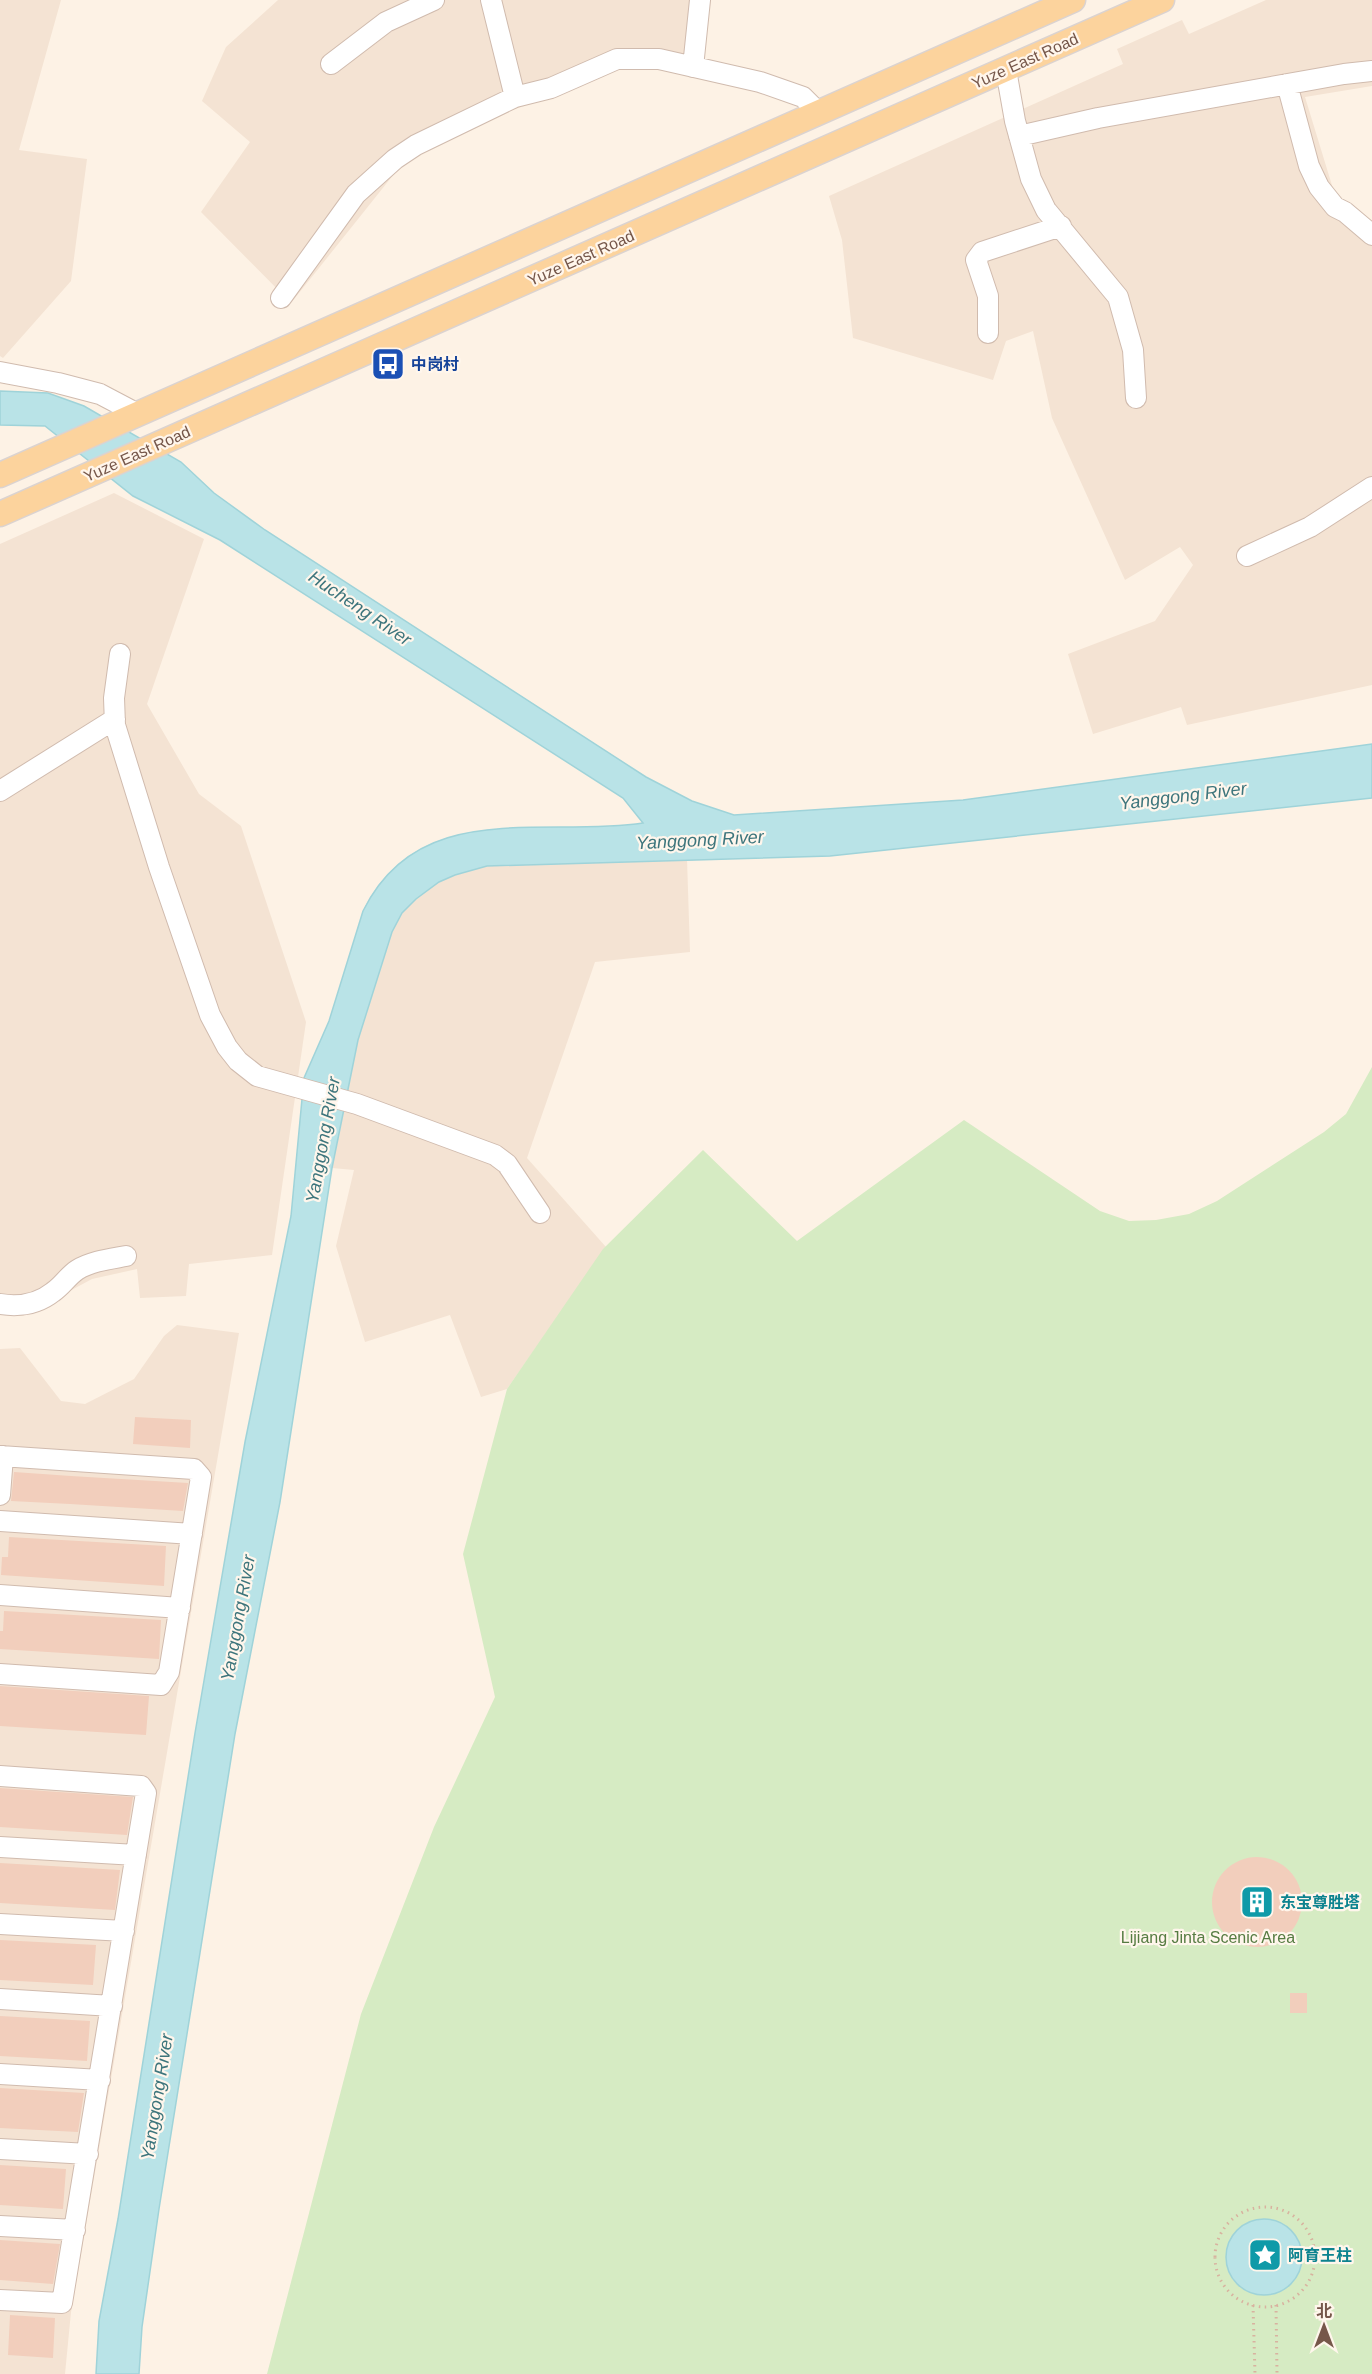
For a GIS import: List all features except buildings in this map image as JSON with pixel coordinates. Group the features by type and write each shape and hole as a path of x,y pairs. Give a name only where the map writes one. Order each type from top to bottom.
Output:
{"main road":[{"path":"0,475 1072,0"},
{"name":"Yuze East Road","path":"0,514 1162,0"}],"street":[{"path":"331,64 386,22 434,0"},
{"path":"491,0 514,97"},
{"path":"693,67 700,0"},
{"path":"282,298 340,215 375,175 416,145 514,97 551,88 617,59 658,59 760,82 803,98 819,113"},
{"path":"1006,70 1019,136 1031,179 1046,210 1118,297 1133,350 1136,398"},
{"path":"1019,136 1098,118 1372,71"},
{"path":"1287,84 1309,166 1319,187 1335,207 1345,212 1372,235"},
{"path":"988,333 988,296 976,260 982,252 1061,226"},
{"path":"0,372 100,394 138,414"},
{"path":"1247,556 1310,527 1372,487"},
{"path":"120,654 116,676 115,719 159,867 217,1032 238,1061 257,1076 357,1104 495,1155 507,1164 540,1213"},
{"path":"0,791 115,719"},
{"path":"0,1304 32,1303 53,1293 76,1271 102,1260 126,1256"},
{"path":"0,1495 1,1456 194,1469 201,1477 169,1672 161,1685 0,1674"},
{"path":"0,1521 192,1534"},
{"path":"0,1595 180,1608"},
{"path":"0,1776 141,1786 146,1793 62,2304 0,2301"},
{"path":"0,1847 136,1855"},
{"path":"0,1924 124,1932"},
{"path":"0,2000 112,2006"},
{"path":"0,2074 100,2080"},
{"path":"0,2149 88,2154"},
{"path":"0,2226 75,2230"}],"path":[{"path":"1260,2207 1283,2210 1293,2216 1309,2233 1313,2244 1314,2267 1310,2279 1294,2298 1276,2305 1253,2305 1226,2289 1216,2266 1217,2242 1229,2222 1238,2215 1260,2207"},
{"path":"1253,2305 1255,2374"},
{"path":"1276,2305 1277,2374"}],"shaded area":[{"path":"0,0 61,0 19,150 87,159 71,281 3,358 0,356"},
{"path":"278,0 708,0 691,74 649,64 618,68 554,97 495,115 406,159 291,303 201,212 250,142 202,101 226,47"},
{"path":"1266,0 1372,0 1372,86 1305,97 1334,192 1372,223 1372,685 1187,725 1181,707 1093,734 1068,654 1155,621 1193,565 1180,547 1125,580 1052,418 1033,331 1006,341 993,380 853,338 842,240 829,196 1123,64 1117,49 1182,20 1189,34"},
{"path":"114,493 204,539 147,704 199,794 241,826 306,1022 272,1255 189,1264 186,1296 140,1298 137,1269 92,1279 23,1316 0,1315 0,544"},
{"path":"687,859 690,952 595,962 527,1158 606,1247 507,1389 481,1397 450,1315 365,1342 336,1246 354,1170 332,1168 358,1040 392,932 402,913 439,882 487,866"},
{"path":"177,1325 239,1333 71,2312 65,2374 0,2374 0,1349 20,1348 61,1401 85,1404 134,1379 164,1336"}],"green space":[{"name":"Lijiang Jinta Scenic Area","path":"1372,1067 1372,2374 267,2374 361,2014 434,1827 495,1697 463,1554 507,1389 603,1249 703,1150 797,1241 964,1120 1100,1211 1129,1221 1156,1220 1189,1214 1217,1201 1324,1132 1346,1114"}],"water":[{"path":"0,391 48,393 84,406 181,462 214,493 265,530 646,777 692,801 734,815 963,800 1372,744 1372,798 830,856 487,866 439,882 402,913 392,932 358,1040 332,1168 280,1502 235,1734 159,2209 142,2327 139,2374 96,2374 99,2321 118,2219 195,1733 245,1442 291,1216 304,1078 329,1021 363,911 387,875 416,851 450,837 486,830 643,823 623,798 220,540 133,496 45,426 0,425"},
{"path":"1264,2219 1279,2222 1291,2230 1299,2242 1302,2257 1299,2272 1291,2284 1279,2292 1264,2295 1249,2292 1237,2284 1229,2272 1226,2257 1229,2242 1237,2230 1249,2222"}],"place":[{"name":"中岗村","path":"388,364"},
{"name":"东宝尊胜塔","path":"1257,1902"},
{"name":"阿育王柱","path":"1265,2255"}],"water label":[{"name":"Hucheng River","path":"360,608"},
{"name":"Yanggong River","path":"1183,796"},
{"name":"Yanggong River","path":"700,840"},
{"name":"Yanggong River","path":"323,1140"},
{"name":"Yanggong River","path":"238,1618"},
{"name":"Yanggong River","path":"157,2097"}]}
